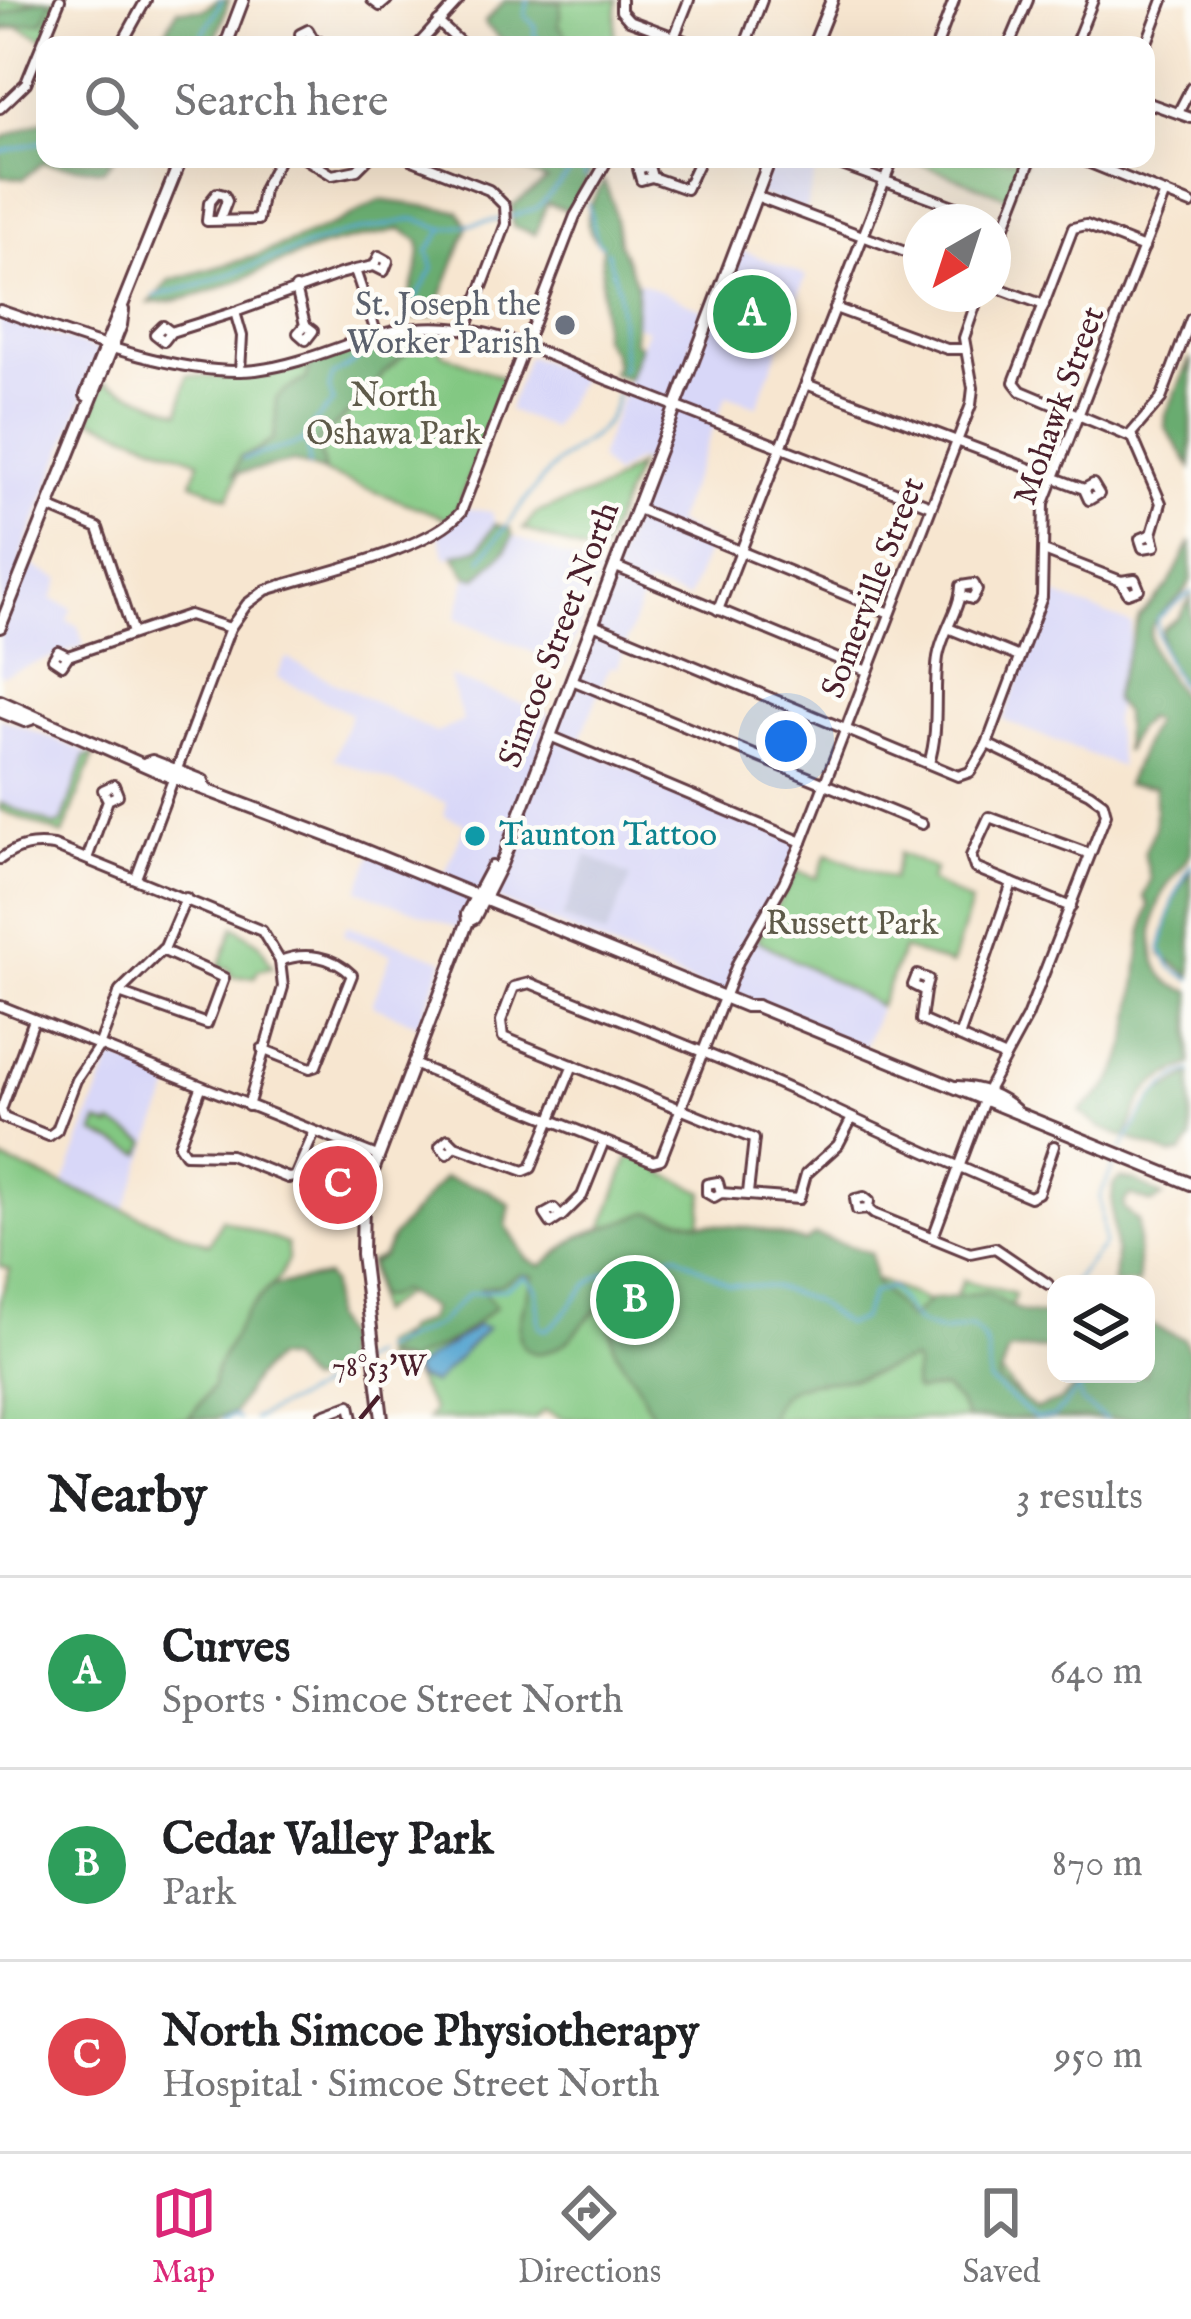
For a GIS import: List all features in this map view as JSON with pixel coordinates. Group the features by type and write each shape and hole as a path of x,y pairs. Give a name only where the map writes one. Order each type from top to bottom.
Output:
{"main road":[{"path":"229,36 243,0"},
{"path":"821,36 832,0"},
{"path":"0,627 178,168"},
{"name":"Simcoe Street North","path":"382,1419 361,1232 363,1197 468,921 502,855 572,680 767,168"},
{"path":"0,701 1191,1180"},
{"path":"0,711 25,721 34,718"}],"street":[{"path":"49,36 60,0"},
{"path":"126,36 146,0"},
{"path":"372,0 380,6 387,0"},
{"path":"426,36 459,0"},
{"path":"621,0 621,11 629,20 663,36"},
{"path":"675,36 689,0"},
{"path":"748,36 762,0"},
{"path":"940,36 954,0"},
{"path":"1013,36 1028,0"},
{"path":"1079,36 1093,0"},
{"path":"1149,36 1163,0"},
{"path":"438,22 453,36"},
{"path":"0,108 36,69"},
{"path":"1178,113 1191,89"},
{"path":"1155,105 1191,118"},
{"path":"220,219 258,220 264,186 274,168"},
{"path":"321,168 332,175 359,168"},
{"path":"433,168 489,190 505,206 506,224 465,329"},
{"path":"136,878 230,628 243,608 260,593 416,542 449,524 466,502 575,216 603,168"},
{"path":"652,177 686,189 696,168"},
{"path":"850,168 948,204"},
{"path":"718,610 889,168"},
{"path":"1011,210 1027,168"},
{"path":"1102,168 1191,204"},
{"name":"Mohawk Street","path":"929,763 958,776 970,772 987,744 1042,597 1041,515 1165,194"},
{"path":"756,196 903,251"},
{"path":"1144,248 1086,225 1073,228 1014,382 1021,391 1130,435 1160,495 1161,513 1152,534"},
{"path":"171,332 374,266"},
{"path":"355,270 376,332"},
{"path":"296,288 305,325"},
{"path":"1011,293 1044,305"},
{"path":"835,308 947,349 964,349"},
{"path":"0,310 192,369 240,371 284,364 376,332 465,329 931,506"},
{"path":"235,312 242,335 240,371"},
{"name":"Somerville Street","path":"604,1141 654,1162 662,1157 745,947 787,876 974,392 964,349 972,312"},
{"path":"1130,435 1161,399 1191,319"},
{"path":"806,385 1084,489"},
{"path":"48,507 98,527 133,633"},
{"path":"638,509 890,613"},
{"path":"1043,551 1121,581"},
{"path":"616,567 868,671"},
{"path":"593,624 929,763 938,654 962,596"},
{"path":"68,656 189,615 230,628"},
{"path":"948,628 1019,657"},
{"path":"572,680 922,824"},
{"path":"550,736 802,842"},
{"path":"933,1237 986,1098 1027,1017 1106,814 1103,803 987,744"},
{"path":"87,859 108,800"},
{"path":"1071,907 973,865 971,856 989,817 1090,854"},
{"path":"0,859 35,843 87,859 262,931 274,944 280,961 281,994 248,1106"},
{"path":"959,1037 1012,883"},
{"path":"34,1020 1,1110 4,1118 45,1135 57,1130 80,1071 99,1046 119,993 162,950 186,898"},
{"path":"119,993 207,1024 224,978 162,950"},
{"path":"262,1049 316,1066 352,975 348,968 308,954 280,961"},
{"path":"748,1193 756,1142 503,1037 501,1021 514,987 520,983 702,1053 1030,1197 1038,1193 1054,1146"},
{"path":"925,991 921,1020 1005,1057"},
{"path":"1,1006 377,1156"},
{"path":"412,1063 604,1141 582,1196 560,1217"},
{"path":"455,1146 528,1170 574,1065"},
{"path":"201,1088 179,1145 184,1154 230,1155 295,1177 314,1133"},
{"path":"721,1193 799,1199 806,1174 838,1145 851,1120"},
{"path":"868,1209 970,1252 988,1247 1001,1250 1047,1283"},
{"path":"323,1419 350,1405 353,1419"}],"shaded area":[{"path":"767,168 817,168 805,212 757,194"},
{"path":"737,248 806,276 757,406 727,395 675,523 711,541 688,599 647,585 617,668 611,666 606,674 578,746 802,842 751,936 880,1006 864,1048 734,1001 486,894 501,856 463,930 358,890 372,854 444,876 465,824 443,815 447,803 334,759 351,714 277,677 286,658 436,733 463,721 449,676 549,714 534,770 654,466 637,460 613,476 599,458 647,330 625,320 637,281 704,310 690,346 698,350"},
{"path":"0,317 102,351 20,560 60,579 52,599 72,608 67,621 78,626 84,646 0,676"},
{"path":"528,356 582,376 552,428 508,410"},
{"path":"463,508 492,512 495,524 479,548 446,558 438,532"},
{"path":"513,536 600,571 564,666 456,618 467,576 478,578"},
{"path":"1053,594 1132,624 1113,723 1121,767 1003,720"},
{"path":"0,718 94,755 63,835 0,810"},
{"path":"587,855 631,877 606,936 562,918"},
{"path":"347,925 444,960 419,1025 372,1005 391,954 343,935"},
{"path":"112,1057 174,1080 125,1208 64,1184"}],"green space":[{"path":"0,0 61,0 45,36 18,27 0,31"},
{"path":"37,0 52,0 43,22 0,28 0,16"},
{"path":"218,0 229,0 217,36 163,36 178,9 202,10"},
{"path":"505,0 617,0 615,36 498,36 484,23"},
{"path":"505,0 561,2 559,25 567,36 498,36 484,23"},
{"path":"36,124 36,168 23,179 0,176 0,139"},
{"path":"517,168 593,168 569,211 547,203 535,234 513,226 512,206 547,180"},
{"path":"931,168 1021,168 1009,198"},
{"path":"604,181 619,242 637,285 634,342 640,346 628,379 612,373 613,353 602,338 602,247 588,223 590,207"},
{"path":"380,200 459,211 468,226 434,316 404,319 420,250 419,241 401,229 319,248 192,297 149,303 170,280 253,257"},
{"name":"North Oshawa Park","path":"445,335 441,353 506,379 457,509 448,519 288,459 240,469 229,498 192,483 199,461 90,419 104,382 180,412 187,375 277,374 384,342"},
{"path":"407,336 421,341 318,441 325,472 294,462 234,474 240,457 273,439 277,397 306,379 311,364 376,341"},
{"path":"1191,358 1191,467 1165,427 1166,414"},
{"path":"638,465 599,557 523,529 536,513 605,488"},
{"path":"495,524 510,528 513,536 506,550 477,578 467,576 454,555 479,548"},
{"path":"1191,541 1188,586 1156,620 1150,636 1156,658 1191,717 1191,846 1163,893 1153,937 1165,978 1191,991 1191,1065 1148,1091 1126,1138 1099,1127 1080,1112 1110,1084 1122,1058 1149,905 1144,896 1151,880 1144,854 1155,828 1155,787 1126,785 1153,722 1146,718 1125,752 1124,713 1114,694 1139,617 1168,586"},
{"path":"1191,597 1191,696 1169,664 1161,638 1162,629 1179,617"},
{"path":"94,755 63,835 0,810 0,803 56,826 62,823 85,757"},
{"name":"Russett Park","path":"899,853 935,869 930,881 971,903 952,965 903,949 880,1006 757,940 797,871 817,878 827,854 893,879"},
{"path":"1191,870 1191,976 1162,955 1161,948 1174,899"},
{"path":"234,926 260,944 272,967 258,970 255,977 233,977 228,968 219,967"},
{"path":"1191,1074 1191,1140 1182,1153 1170,1155 1128,1138 1154,1096"},
{"path":"98,1122 147,1142 142,1154 94,1133"},
{"path":"630,1155 661,1166 663,1173 704,1192 700,1223 758,1229 805,1242 815,1235 864,1305 877,1280 949,1310 963,1280 1015,1294 995,1367 1034,1412 1119,1419 564,1419 545,1411 534,1419 427,1419 433,1411 406,1362 382,1361 380,1345 437,1317 414,1287 377,1313 369,1262 383,1256 393,1236 444,1178 486,1189 510,1205 506,1226 527,1259 541,1266 580,1236 603,1227"},
{"path":"0,1159 209,1244 222,1219 287,1244 288,1260 279,1278 247,1311 215,1370 213,1386 188,1419 0,1419 0,1299 10,1270 0,1265"},
{"path":"444,1178 486,1189 510,1205 506,1226 527,1259 541,1266 580,1236 649,1212 758,1229 805,1242 815,1235 871,1253 875,1282 909,1319 930,1300 987,1293 1022,1312 1047,1316 1047,1348 1008,1351 998,1381 1036,1409 1059,1401 1080,1383 1155,1383 1155,1327 1184,1339 1191,1354 1191,1419 967,1419 943,1388 916,1391 913,1360 857,1378 793,1388 775,1405 769,1419 657,1419 618,1357 609,1323 598,1309 557,1348 538,1353 526,1349 519,1331 533,1276 520,1274 481,1289 496,1307 457,1338 406,1366 386,1354 407,1328 427,1320 432,1309 400,1291 376,1297 371,1264 383,1256 393,1236"},
{"path":"1120,1178 1136,1181 1163,1197 1152,1203 1130,1195 1124,1202 1138,1221 1138,1275 1114,1275 1114,1183"},
{"path":"326,1276 331,1283 331,1317 343,1339 342,1368 307,1383 288,1360 274,1358 254,1378 234,1413 188,1419 213,1387 215,1370 247,1311 272,1286"}],"water":[{"path":"477,1326 487,1328 433,1384 416,1377 413,1369"}],"waterway":[{"path":"202,36 222,0"},
{"path":"528,0 525,16 535,26 534,36"},
{"path":"0,152 36,143"},
{"path":"510,217 537,208 574,168"},
{"path":"583,168 585,177"},
{"path":"588,203 602,246"},
{"path":"154,296 200,285 341,234 415,219 445,229 503,219"},
{"path":"406,315 433,269 428,250 444,229"},
{"path":"607,251 618,287 620,373"},
{"path":"243,459 303,442 333,402 329,387 333,375 367,353 397,342"},
{"path":"481,559 551,469 607,421 617,394"},
{"path":"308,440 309,467"},
{"path":"1191,592 1157,619 1166,661 1191,699"},
{"path":"1191,864 1174,898 1161,949 1172,968 1191,980"},
{"path":"1121,1150 1158,1093 1191,1071"},
{"path":"1079,1275 1104,1244 1100,1196 1117,1158"},
{"path":"380,1350 437,1325 468,1294 504,1289 525,1276 536,1288 539,1326 546,1330 602,1274 638,1272 676,1254 728,1284 774,1287 811,1300 845,1324 861,1320 872,1293 890,1287 917,1323 942,1332 971,1327 978,1333 988,1351 989,1381 1035,1418 1053,1417 1085,1383"},
{"path":"253,1419 313,1391 371,1355"},
{"path":"1080,1394 1081,1402 1106,1419"},
{"path":"223,1419 238,1419"}],"place":[{"name":"Curves","path":"752,314"},
{"name":"St. Joseph the Worker Parish","path":"565,325"},
{"name":"Taunton Tattoo","path":"475,836"},
{"name":"North Simcoe Physiotherapy","path":"338,1185"},
{"name":"Cedar Valley Park","path":"635,1300"}]}
